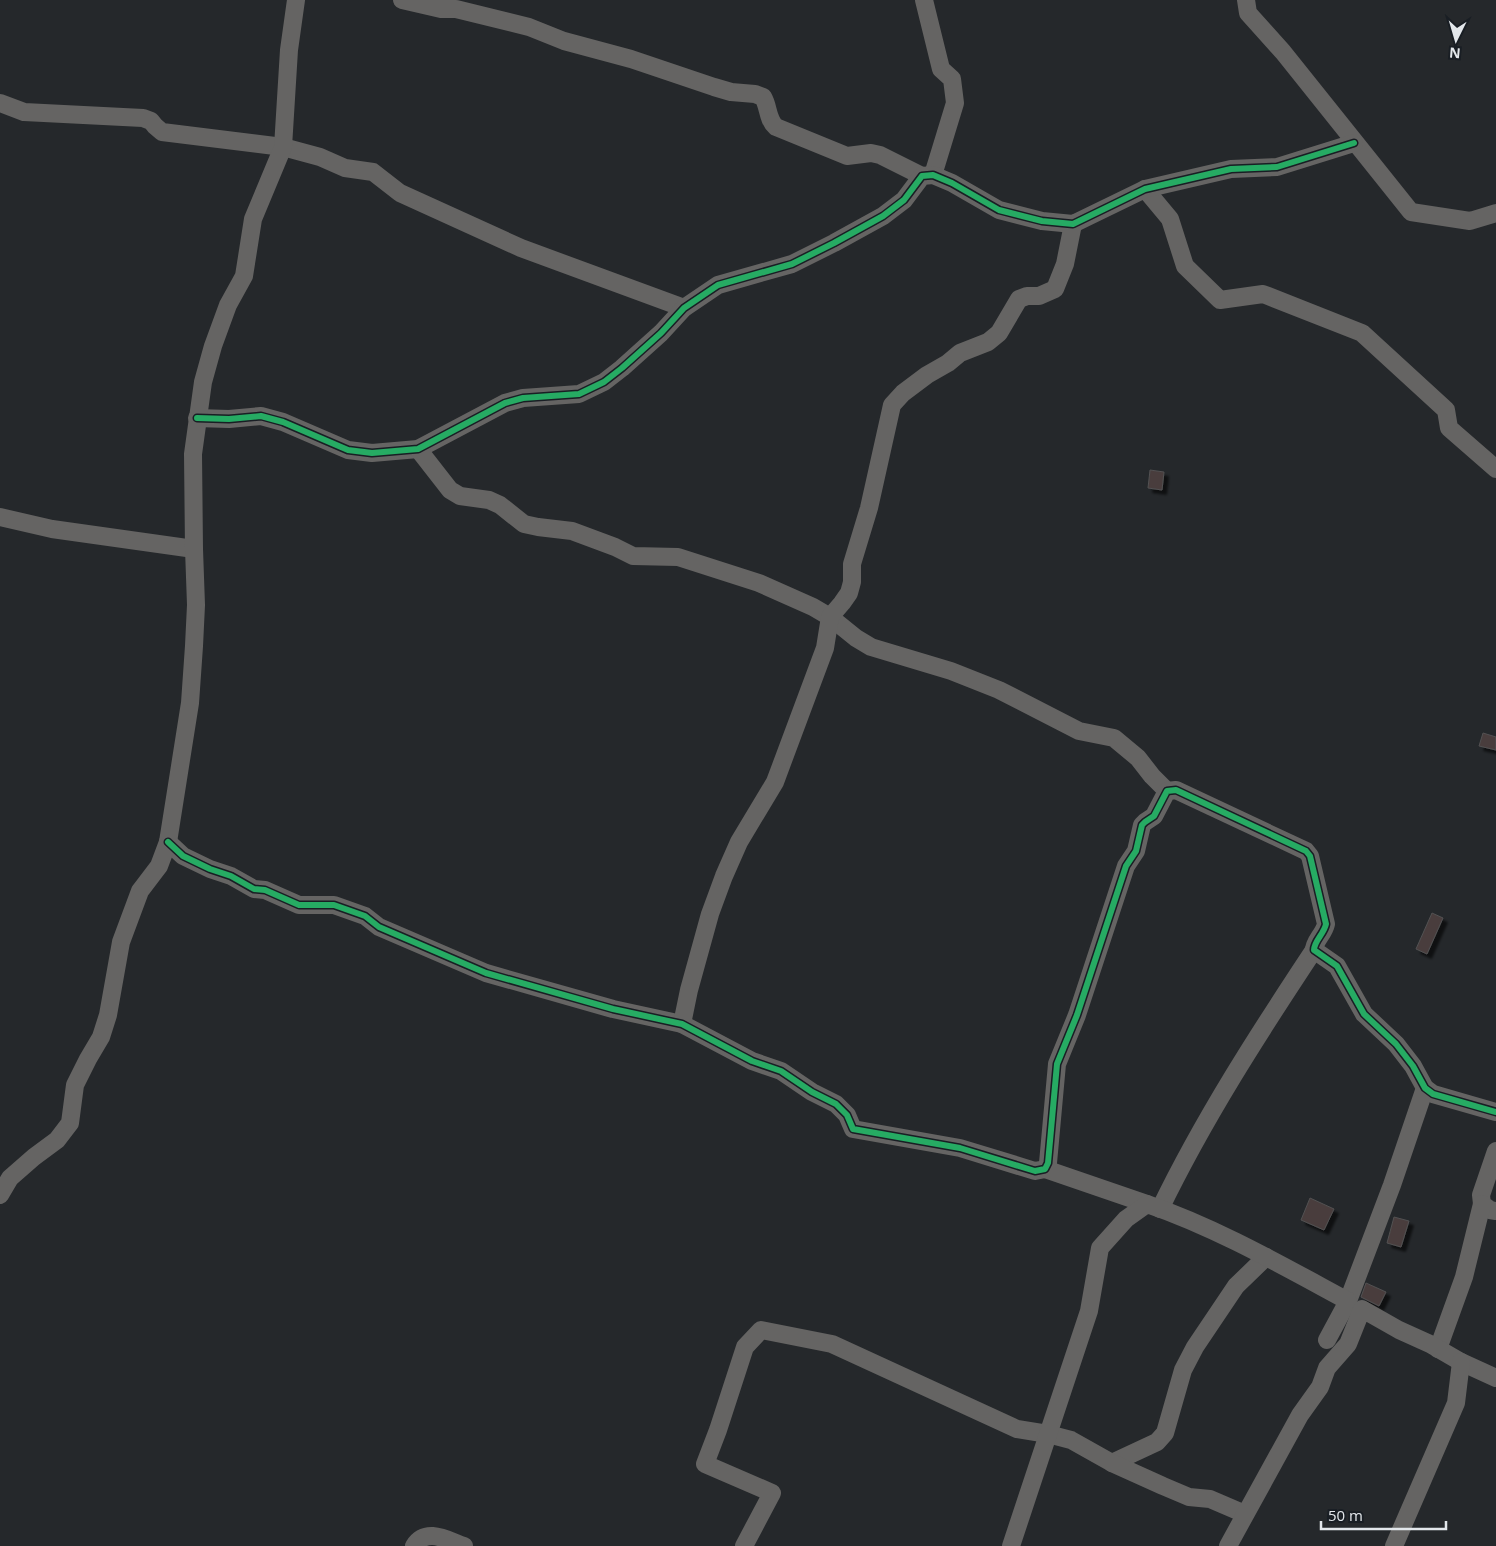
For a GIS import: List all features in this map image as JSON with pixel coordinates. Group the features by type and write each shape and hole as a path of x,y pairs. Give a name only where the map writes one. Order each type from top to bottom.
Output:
{"street":[{"path":"0,1195 10,1178 57,1140 70,1123 75,1085 101,1037 108,1015 121,942 140,891 159,866 168,842 190,693 196,605 193,454 202,382 228,305 244,276 253,219 283,147 289,50 296,0"},
{"path":"402,0 440,8 456,9 529,27 564,41 631,59 714,88 755,94 763,97 767,104 770,122 776,126 847,156 880,155 927,176 952,183 999,210 1042,221 1073,224 1145,189 1231,169 1277,167 1354,143"},
{"path":"197,418 229,419 261,416 283,422 348,450 372,453 418,449 506,403 523,398 579,394 604,382 661,333 684,308 718,284 792,264 883,216 904,200 927,176 956,103 952,79 942,69 924,0"},
{"path":"1246,0 1248,12 1283,52 1410,212 1470,221 1496,213"},
{"path":"0,103 24,112 143,118 151,121 162,132 283,147 320,157 345,168 373,172 400,193 521,248 684,308"},
{"path":"1145,189 1170,219 1185,266 1220,300 1263,294 1362,332 1446,410 1449,428 1496,469"},
{"path":"682,1024 689,990 716,898 739,842 775,782 825,648 830,617 849,593 852,582 852,564 869,508 892,405 903,393 927,375 948,363 960,353 988,342 999,333 1019,299 1027,296 1039,296 1055,289 1065,264 1073,224"},
{"path":"418,449 450,490 460,496 489,500 500,505 524,524 572,531 615,547 633,556 678,557 705,564 759,583 813,607 830,617 856,638 871,646 951,671 999,690 1079,731 1114,738 1138,758 1167,791"},
{"path":"0,517 52,528 194,549"},
{"path":"1011,1546 1089,1311 1100,1248 1126,1219 1154,1206 1178,1172 1263,1026 1314,950 1315,943 1324,932 1326,924 1310,856 1306,851 1176,790 1167,791"},
{"path":"1044,1169 1048,1163 1057,1064 1077,1014 1126,866 1136,850 1142,825 1154,816 1167,791"},
{"path":"168,842 183,856 210,869 231,876 254,889 265,890 299,905 334,905 365,916 379,927 486,973 613,1009 682,1024 752,1062 781,1071 812,1092 836,1104 847,1115 853,1130 960,1148 1035,1171 1044,1169 1172,1212 1266,1257 1348,1301"},
{"path":"1314,950 1337,966 1364,1014 1396,1044 1412,1066 1424,1088 1433,1094 1496,1112"},
{"path":"1327,1340 1348,1301 1392,1185 1424,1088"},
{"path":"1438,1349 1489,1208 1481,1195 1496,1151"},
{"path":"1112,1463 1156,1442 1165,1433 1183,1370 1195,1347 1236,1286 1266,1257"},
{"path":"1228,1546 1300,1415 1320,1387 1327,1368 1348,1344 1362,1309 1461,1362 1496,1378"},
{"path":"744,1546 772,1493 705,1464 745,1347 761,1330 832,1344 1017,1429 1071,1440 1112,1463 1189,1497 1210,1499 1245,1514"},
{"path":"1394,1546 1456,1403 1461,1362"},
{"path":"414,1546 423,1536 428,1535 443,1538 464,1546"}],"building":[{"path":"1150,470 1164,472 1162,490 1148,488"},
{"path":"1483,733 1496,737 1496,750 1479,746"},
{"path":"1432,913 1443,918 1427,954 1416,949"},
{"path":"1310,1198 1334,1209 1324,1230 1301,1220"},
{"path":"1394,1217 1409,1221 1401,1247 1387,1243"},
{"path":"1366,1283 1386,1292 1379,1306 1361,1297"}],"cycle path":[{"path":"197,418 229,419 261,416 283,422 348,450 372,453 418,449 505,403 523,398 579,394 604,382 661,333 684,308 718,285 792,264 834,243 883,216 904,200 922,176 933,175 952,183 999,210 1042,221 1073,224 1145,189 1231,169 1277,167 1354,143"},
{"path":"168,842 183,856 210,869 231,876 254,889 265,890 299,905 334,905 365,916 379,927 486,973 613,1009 682,1024 752,1061 781,1071 812,1092 836,1104 847,1115 853,1129 960,1148 1035,1171 1045,1169 1048,1163 1057,1064 1077,1015 1126,866 1136,851 1142,825 1154,816 1167,791 1176,790 1306,851 1310,856 1326,924 1314,950 1337,966 1364,1014 1396,1044 1413,1066 1425,1088 1433,1094 1496,1112"}]}
